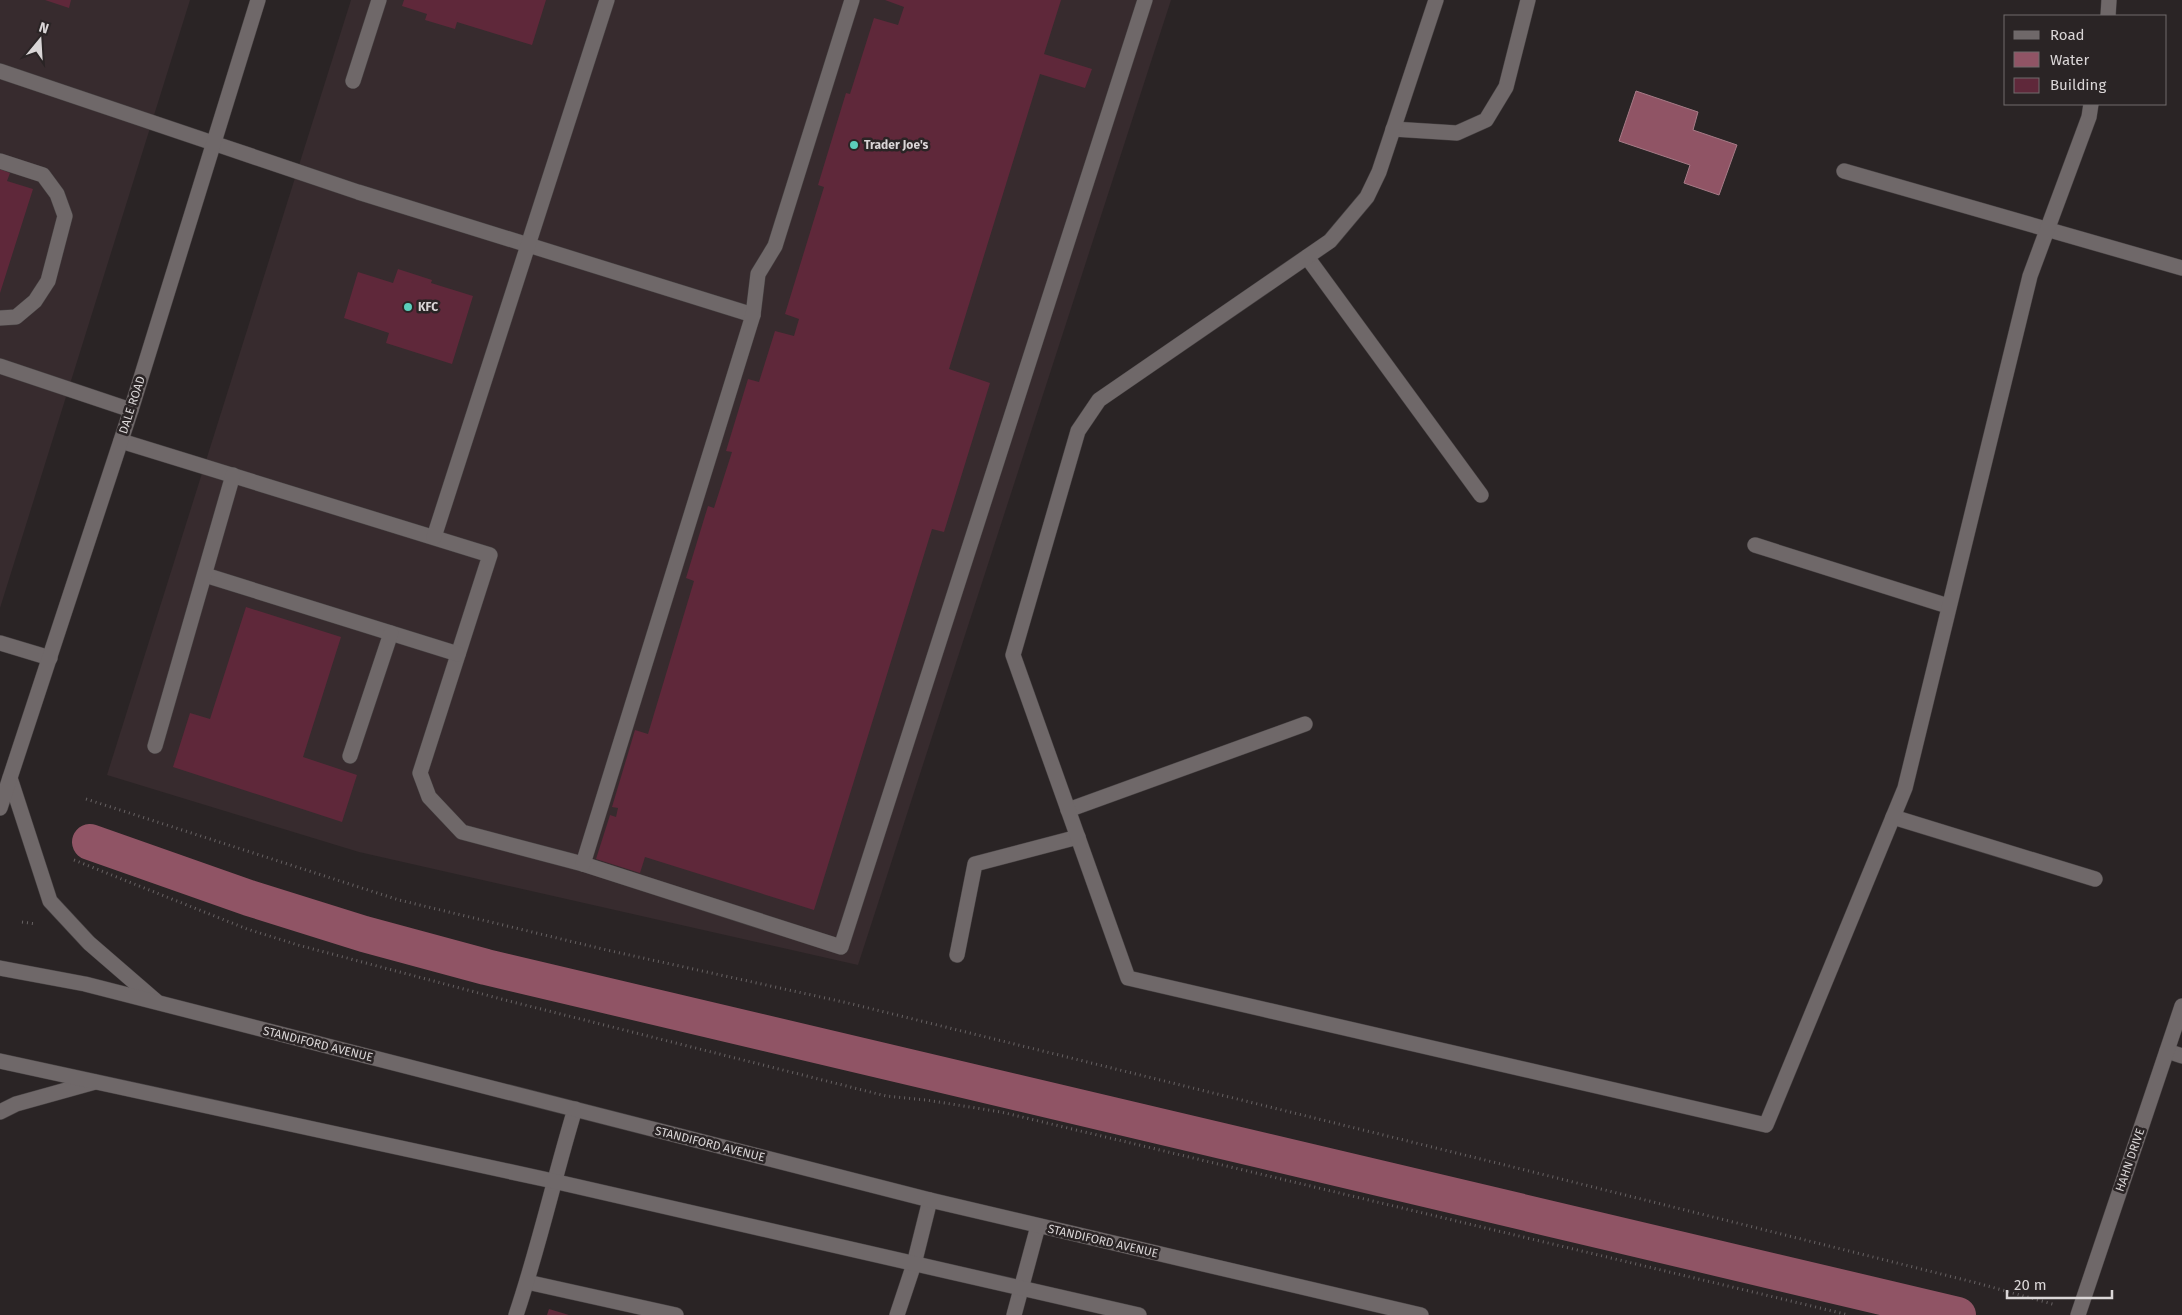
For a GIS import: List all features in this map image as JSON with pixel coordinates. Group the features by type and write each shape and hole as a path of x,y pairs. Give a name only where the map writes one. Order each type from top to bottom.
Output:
{"main road":[{"name":"DALE ROAD","path":"0,808 131,410 258,0"},
{"path":"353,81 379,0"},
{"path":"434,537 607,0"},
{"path":"583,864 753,315 758,274 775,246 852,0"},
{"path":"121,441 490,555 420,774 429,797 462,832 583,864 841,947 1145,0"},
{"path":"1436,0 1379,172 1367,197 1330,241 1099,400 1078,431 1013,655 1128,978 1766,1125 1904,788 2030,276 2089,117 2091,105"},
{"path":"1393,129 1457,133 1486,120 1506,87 1528,0"},
{"path":"2108,15 2109,0"},
{"path":"0,70 358,192 753,315"},
{"path":"0,161 43,175 57,194 65,216 48,280 35,302 16,317 0,318"},
{"path":"1844,171 2182,268"},
{"path":"1307,257 1481,495"},
{"path":"0,366 131,410"},
{"path":"155,746 233,475"},
{"path":"1755,546 1948,606"},
{"path":"205,575 458,654"},
{"path":"350,756 391,633"},
{"path":"0,643 50,658"},
{"path":"1068,810 1305,724"},
{"path":"10,778 50,901 89,943 159,1004"},
{"path":"1893,818 2095,879"},
{"path":"957,955 974,864 1078,837"},
{"name":"STANDIFORD AVENUE","path":"0,968 85,984 930,1200 1421,1315"},
{"name":"HAHN DRIVE","path":"2079,1313 2175,1054 2182,1006"},
{"path":"0,1061 553,1181 1139,1315"},
{"path":"0,1112 16,1104 95,1082"},
{"path":"516,1315 575,1109"},
{"path":"897,1315 914,1264 930,1200"},
{"path":"1014,1315 1023,1288 1038,1226"},
{"path":"527,1282 676,1315"}],"path":[{"path":"86,799 399,900 611,951 848,1003 1900,1264 2079,1313"},
{"path":"74,860 247,929 504,1000 886,1096 926,1100 1001,1112 1849,1315"},
{"path":"22,922 39,925"}],"shaded area":[{"path":"0,0 190,0 0,608"},
{"path":"351,0 1171,0 858,965 359,852 107,775"}],"water":[{"path":"1636,91 1698,112 1693,130 1737,145 1719,195 1684,183 1690,165 1619,141"}],"building":[{"path":"45,0 71,0 69,8"},
{"path":"404,0 546,0 532,45 457,22 455,29 425,20 427,14 402,6"},
{"path":"885,0 1061,0 1044,54 1092,69 1085,88 1040,74 949,369 990,383 944,532 932,529 814,910 645,857 640,873 596,859 610,815 616,817 618,808 612,807 635,730 648,734 694,581 686,578 708,506 714,508 732,452 726,451 748,379 759,382 775,331 794,336 799,319 785,314 824,187 818,185 846,93 850,94 874,18 898,25 904,7"},
{"path":"0,169 10,173 7,181 33,189 0,293"},
{"name":"KFC","path":"398,269 432,280 431,283 473,296 452,364 386,343 389,333 344,318 358,272 393,283"},
{"path":"246,607 341,637 303,757 357,775 342,822 173,767 190,713 210,719"},
{"path":"549,1309 569,1315 547,1315"}],"waterway":[{"path":"90,842 249,898 364,934 486,967 1958,1315"}],"place":[{"name":"Trader Joe's","path":"854,145"},
{"name":"KFC","path":"408,307"}]}
